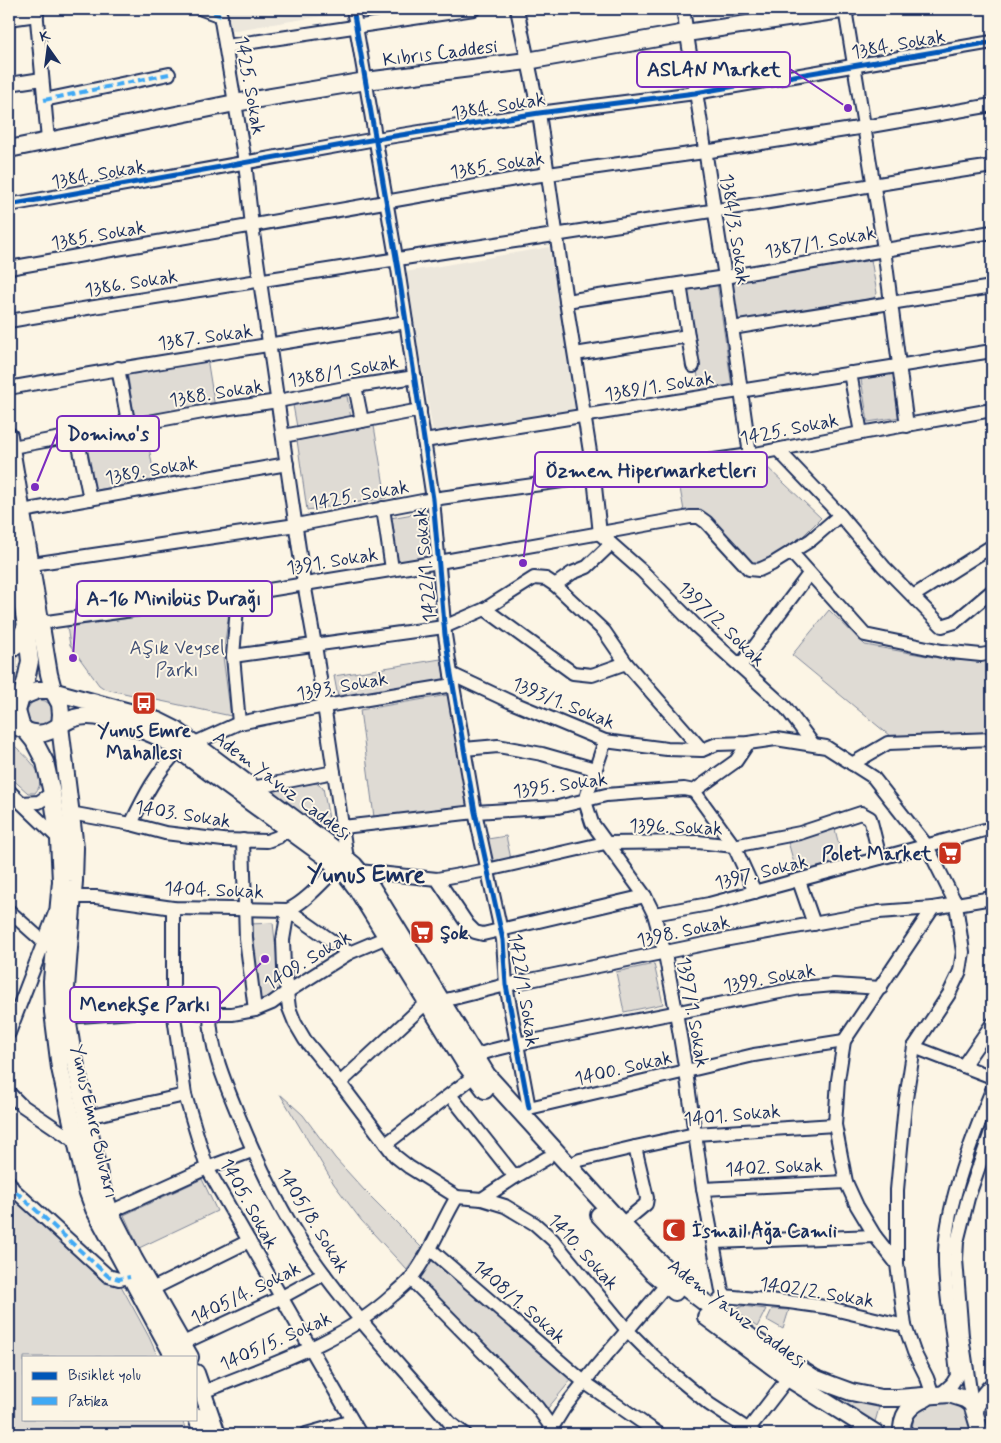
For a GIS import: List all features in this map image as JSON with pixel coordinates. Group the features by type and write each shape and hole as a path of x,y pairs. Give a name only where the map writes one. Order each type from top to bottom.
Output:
{"main road":[{"name":"Kıbrıs Caddesi","path":"9,149 236,103 366,81 527,61 686,33 846,9"},
{"path":"10,441 32,564 33,624 30,661 26,680 15,696 21,725 26,730"},
{"path":"9,526 33,624 60,709 60,726 49,733 43,734 32,733 9,722"},
{"path":"9,651 18,644 33,624"},
{"path":"15,696 38,690 54,693"},
{"name":"Adem Yavuz Caddesi","path":"54,693 73,696 158,721 195,743 342,863 387,938 487,1075 526,1112 569,1166 668,1272 717,1303 788,1362 814,1378 832,1386 850,1392 881,1398 941,1394 965,1399 973,1403"},
{"name":"Adem Yavuz Caddesi","path":"60,726 75,718 87,716 98,717 152,733 179,750 287,829 342,863 359,871 384,905 474,1076 547,1158 666,1285 721,1329 788,1378 877,1434"},
{"name":"Yunus Emre Bulvarı","path":"60,726 74,848 66,898 66,1017 100,1181 110,1212 152,1289 183,1352"},
{"name":"Yunus Emre Bulvarı","path":"26,730 45,762 59,839 61,881 66,898 48,947 53,1012 60,1068 87,1190 94,1209 130,1277 183,1352"},
{"path":"179,750 195,743"},
{"path":"198,1378 217,1434"},
{"path":"980,1433 973,1403 976,1404 991,1388"},
{"path":"902,1434 904,1417 907,1410 920,1401 941,1394"},
{"path":"197,1420 202,1434"}],"street":[{"path":"202,9 220,12"},
{"name":"1422/1. Sokak","path":"353,9 387,202 420,410 433,499 444,627 452,680 475,812 501,930 506,985 517,1044 526,1112"},
{"path":"226,46 474,9"},
{"path":"517,9 539,113 594,477 600,534"},
{"name":"1384/3. Sokak","path":"683,9 713,211 725,277 750,455"},
{"path":"846,9 884,249 907,426"},
{"path":"9,19 36,12 48,140"},
{"name":"1425. Sokak","path":"220,12 245,162 252,226 304,583 343,827 342,863"},
{"name":"1384. Sokak","path":"9,205 376,139 539,113 695,93 992,42"},
{"path":"44,100 169,74"},
{"path":"9,84 42,79"},
{"name":"1385. Sokak","path":"9,268 527,177 865,128 992,105"},
{"name":"1386. Sokak","path":"9,321 992,166"},
{"name":"1387/1. Sokak","path":"566,300 725,277 992,232"},
{"path":"680,284 693,366"},
{"path":"732,328 992,288"},
{"name":"1387. Sokak","path":"9,388 118,368 270,346 406,322"},
{"path":"575,354 688,336"},
{"name":"1389/1. Sokak","path":"424,441 992,351"},
{"path":"118,368 129,427"},
{"path":"850,373 860,433"},
{"name":"1388/1 .Sokak","path":"278,401 415,377"},
{"path":"355,386 362,421"},
{"name":"1388. Sokak","path":"10,441 77,436 203,412 278,401"},
{"path":"283,436 420,410"},
{"name":"1425. Sokak","path":"32,564 296,525 433,499 750,455 860,433 992,410"},
{"path":"77,436 90,499"},
{"path":"779,450 840,515 884,567 942,626 955,622 992,591"},
{"name":"1389. Sokak","path":"22,511 287,464"},
{"path":"383,508 392,569"},
{"path":"840,515 811,540 791,552 865,635 942,651 981,655 992,653"},
{"name":"1391. Sokak","path":"33,624 238,595 699,516 749,569 759,570 791,552"},
{"name":"1397/2. Sokak","path":"600,534 642,571 695,625 786,708 813,744"},
{"path":"556,585 572,573 587,567 611,544"},
{"path":"913,596 992,546"},
{"path":"740,666 809,574"},
{"path":"233,656 444,627 485,609 534,578 546,579 556,585 604,631 626,663 702,750"},
{"path":"238,595 233,656 238,723"},
{"path":"485,609 573,672 592,675 626,663"},
{"name":"1393. Sokak","path":"195,743 238,723 452,680"},
{"name":"1393/1. Sokak","path":"452,680 605,741 702,750 717,744 748,743 776,738 826,747 872,777 927,846 956,904 963,952 960,971 949,994 914,1047"},
{"path":"852,764 888,743 992,739"},
{"path":"585,801 605,741"},
{"path":"748,743 736,761 694,791 734,846 755,892"},
{"path":"464,749 498,746 542,754 595,769"},
{"path":"131,824 146,791 179,750"},
{"path":"252,788 334,772"},
{"name":"1395. Sokak","path":"343,827 475,812 558,807 606,795 684,789 694,791"},
{"path":"9,791 59,839"},
{"path":"22,803 39,802 52,793"},
{"name":"1397/1. Sokak","path":"585,801 592,823 645,896 654,914 665,954 686,1072 703,1189 714,1242 717,1303"},
{"name":"1396. Sokak","path":"359,871 437,879 487,870 605,843 698,842 734,846 800,833 862,813 870,818 880,858"},
{"name":"1403. Sokak","path":"70,814 131,824 165,833 202,838 267,841 278,837 287,829"},
{"name":"1397. Sokak","path":"654,914 709,904 992,828"},
{"path":"243,840 246,938 256,1010"},
{"name":"1404. Sokak","path":"66,898 96,897 173,908 288,910 305,899 342,863"},
{"path":"437,879 468,925 475,932 483,934 645,896"},
{"path":"799,881 814,924"},
{"name":"1398. Sokak","path":"435,1002 506,985 814,924 879,912 933,908 992,898"},
{"name":"1405. Sokak","path":"173,908 173,1009 185,1094 208,1168 231,1212 360,1434"},
{"path":"897,1264 875,1236 857,1206 846,1182 834,1125 838,1080 844,1042 933,908"},
{"path":"288,910 350,952"},
{"name":"1410. Sokak","path":"288,910 283,940 289,1008 295,1023 305,1040 395,1156 409,1168 457,1197 482,1199 505,1206 535,1224 553,1240 627,1330 674,1375 709,1404 749,1433"},
{"path":"9,911 48,947 13,1008 9,1033"},
{"name":"1409. Sokak","path":"66,1017 173,1009 210,1014 232,1014 256,1010 272,1003 350,952 387,938"},
{"name":"1399. Sokak","path":"474,1056 517,1044 800,988 834,985 881,988"},
{"path":"340,1083 435,1002"},
{"name":"1405/8. Sokak","path":"210,1014 214,1045 221,1072 252,1151 306,1248 361,1322 450,1423 465,1434"},
{"path":"964,1066 992,1024"},
{"name":"1400. Sokak","path":"526,1112 754,1055 844,1042"},
{"path":"992,1077 914,1047 905,1105 897,1190 897,1264 905,1326 914,1352 927,1378 941,1394 952,1384 957,1376 946,1273 945,1249 947,1228 955,1194 992,1090"},
{"path":"386,1144 474,1076"},
{"path":"9,1093 20,1104 76,1142"},
{"path":"86,1117 185,1094"},
{"path":"450,1095 515,1177"},
{"name":"1401. Sokak","path":"569,1166 580,1160 695,1134 834,1125"},
{"path":"973,1403 962,1336 956,1259 957,1242 968,1198 992,1129"},
{"path":"622,1224 646,1204 647,1198 634,1147"},
{"path":"110,1212 208,1168 252,1151"},
{"path":"482,1199 547,1158"},
{"path":"9,1182 13,1189 108,1276 120,1279 130,1277"},
{"name":"1402. Sokak","path":"703,1189 846,1182"},
{"name":"1405/5. Sokak","path":"203,1392 310,1349 361,1322 411,1279 430,1249 457,1197"},
{"path":"714,1242 875,1236"},
{"path":"152,1289 249,1240"},
{"name":"1408/1. Sokak","path":"430,1249 584,1382 659,1434"},
{"name":"1405/4. Sokak","path":"183,1352 324,1274"},
{"path":"411,1279 537,1407 552,1433"},
{"path":"552,1433 564,1408 584,1382 666,1285"},
{"name":"1402/2. Sokak","path":"717,1303 789,1302 905,1326"},
{"path":"749,1433 788,1378"},
{"path":"306,1434 352,1421"}],"shaded area":[{"path":"227,9 341,9 341,13 230,31"},
{"path":"549,247 578,412 434,437 405,272"}],"green space":[{"path":"866,257 871,260 877,293 874,298 737,321 730,280"},
{"path":"717,283 732,387 700,391 685,287"},
{"path":"207,358 215,408 135,421 127,371"},
{"path":"893,374 900,417 868,422 861,379"},
{"path":"347,396 351,418 297,427 293,405"},
{"path":"374,426 386,498 307,510 297,440"},
{"path":"146,431 155,480 91,491 83,443"},
{"path":"748,460 758,461 767,467 821,518 799,540 753,568 730,545 701,509 684,511 677,471"},
{"path":"424,512 430,554 424,559 393,564 385,519"},
{"name":"Aşık Veysel Parkı","path":"230,604 223,657 231,716 105,689 99,685 70,645 67,627"},
{"path":"829,610 865,645 950,660 992,660 992,730 966,736 890,736 792,655"},
{"path":"17,655 16,669 9,680 9,660"},
{"path":"441,659 445,680 338,697 334,676"},
{"path":"448,695 468,807 374,817 360,710"},
{"path":"40,700 49,704 53,713 49,722 40,726 31,722 27,713 31,704"},
{"path":"9,741 33,764 37,772 40,779 35,793 28,793 9,776"},
{"path":"316,783 323,788 331,829 328,832 273,793 273,789"},
{"path":"834,825 843,862 797,874 787,838"},
{"path":"506,836 511,859 493,864 488,839"},
{"path":"273,923 281,994 258,1000 250,924"},
{"path":"654,964 663,1004 624,1012 616,972"},
{"path":"280,1094 303,1115 335,1158 365,1191 422,1248 407,1270 361,1220 334,1184"},
{"path":"202,1179 217,1211 139,1248 124,1215"},
{"path":"9,1193 99,1277 119,1282 158,1356 22,1356 22,1420 182,1420 187,1434 9,1434"},
{"path":"432,1257 572,1379 548,1408 420,1278"},
{"path":"743,1306 766,1309 757,1327 737,1312 738,1308"},
{"path":"772,1309 789,1310 783,1329 767,1320"},
{"path":"826,1393 857,1401 880,1404 875,1422"},
{"path":"939,1400 959,1407 967,1414 971,1426 971,1434 912,1434 912,1427 918,1411"}],"marked path":[{"path":"202,9 221,16"},
{"path":"44,100 169,74"},
{"path":"9,1182 13,1189 108,1276 119,1279 130,1277"}],"cycle path":[{"path":"353,9 398,269 433,499 445,635 451,674 475,812 503,940 506,985 529,1108"},
{"path":"9,205 376,139 539,113 695,93 992,42"}],"place":[{"name":"ASLAN Market","path":"848,108"},
{"name":"Domino's","path":"35,487"},
{"name":"Özmen Hipermarketleri","path":"523,563"},
{"name":"A-16 Minibüs Durağı","path":"73,658"},
{"name":"Yunus Emre Mahallesi","path":"144,703"},
{"name":"Polet Market","path":"950,853"},
{"name":"Şok","path":"422,932"},
{"name":"Menekşe Parkı","path":"265,959"},
{"name":"İsmail Ağa Camii","path":"674,1230"}],"district":[{"name":"Yunus Emre","path":"366,874"}]}
